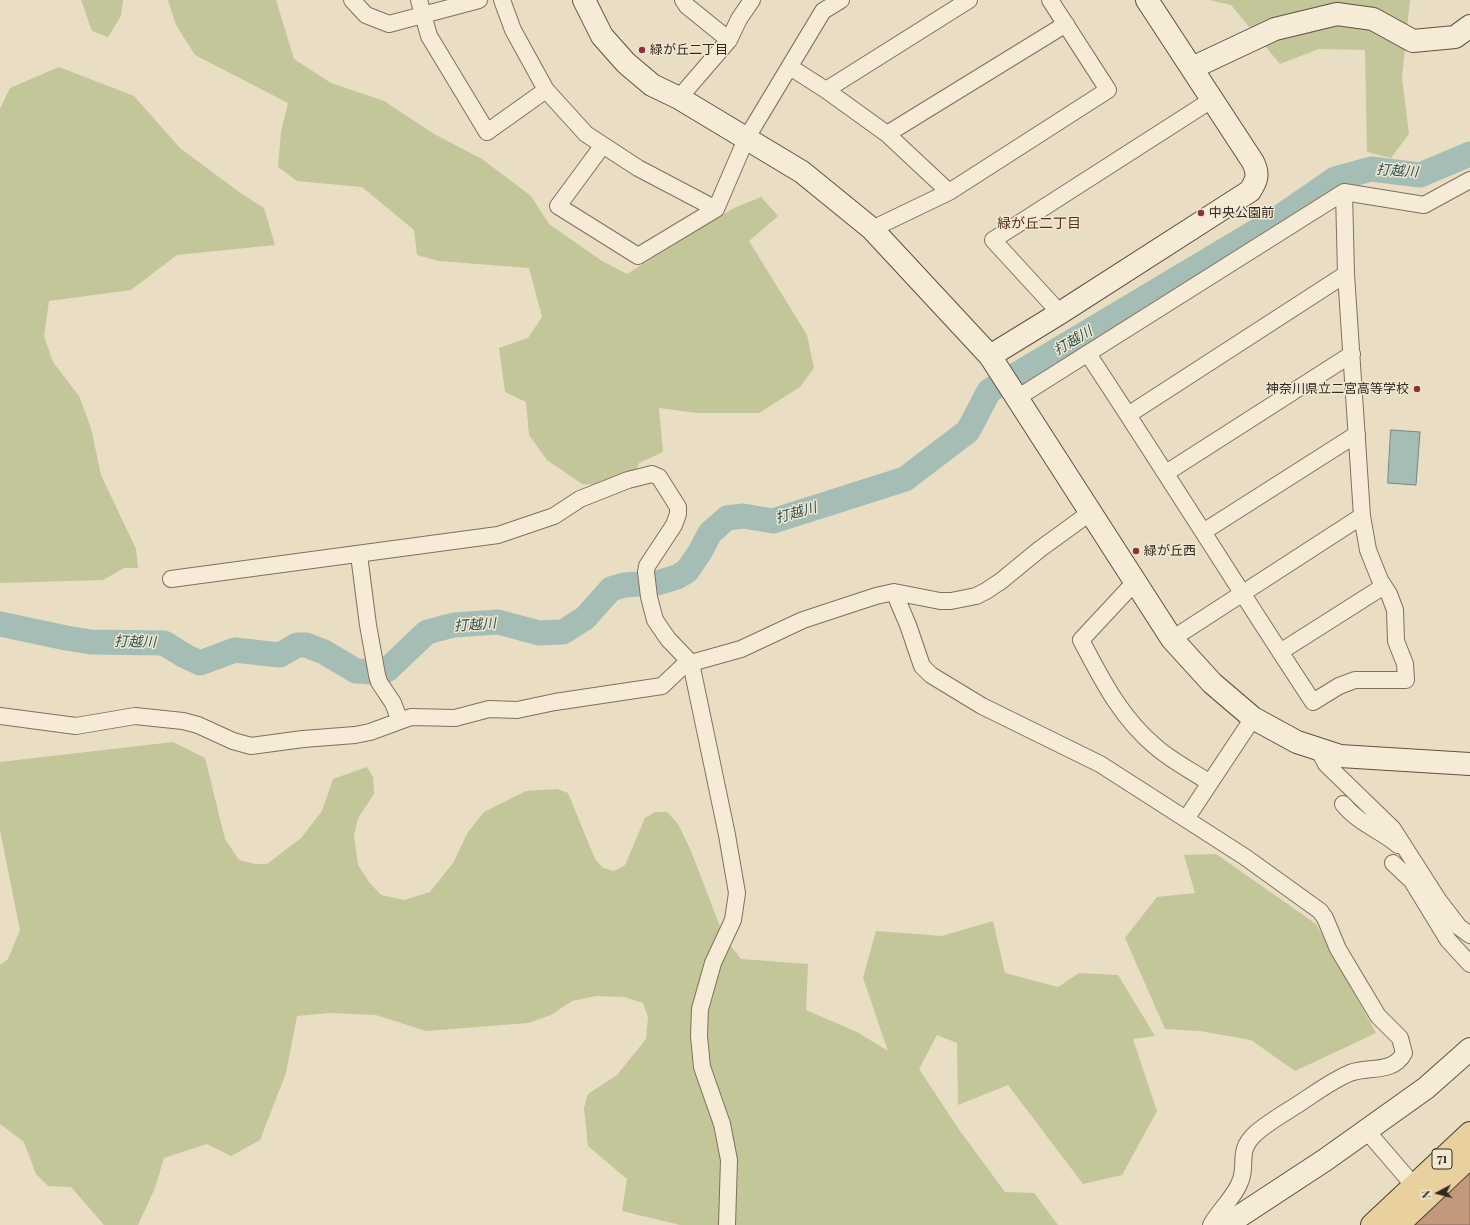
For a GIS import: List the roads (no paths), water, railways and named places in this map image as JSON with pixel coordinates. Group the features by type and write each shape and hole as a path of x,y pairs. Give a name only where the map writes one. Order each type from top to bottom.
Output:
{"main road":[{"name":"71","path":"1398,1225 1420,1193 1470,1133"},
{"name":"71","path":"1372,1225 1470,1157"}],"street":[{"path":"352,0 366,15 389,24 479,0"},
{"path":"419,0 429,36 487,132 546,90"},
{"path":"502,0 513,30 546,90 586,134 638,168 716,209"},
{"path":"584,0 602,36 626,63 652,85 678,98 802,172 872,229 993,360 1172,639 1212,683 1253,718 1297,742 1340,756 1470,764"},
{"path":"683,0 688,6 729,40"},
{"path":"678,98 729,40 739,19 752,0"},
{"path":"604,145 558,206 638,256 716,209 746,139 822,11 841,0"},
{"path":"826,90 969,0"},
{"path":"993,360 1060,313 1250,190 1257,180 1257,171 1213,99 1147,0"},
{"path":"872,229 949,192 1108,90 1052,1"},
{"path":"1192,68 1275,29 1337,14 1373,19 1413,41 1455,37 1470,26"},
{"path":"887,134 1066,24"},
{"path":"790,67 826,90 887,134 949,192"},
{"path":"1060,313 993,240 1213,99"},
{"path":"1015,394 1088,354 1344,192 1424,205 1470,180"},
{"path":"1088,354 1166,473 1241,594 1313,702 1339,686 1355,680 1406,680 1405,664 1396,641 1395,610 1368,550 1362,516 1346,274 1344,192"},
{"path":"1128,415 1346,274"},
{"path":"1166,473 1352,354"},
{"path":"1203,532 1357,434"},
{"path":"171,579 359,555 498,535 554,516 580,499 628,480 652,474 659,477 678,507 678,514 674,525 647,566 646,572 649,597 653,614 660,627 691,663 727,835 737,893 733,920 713,963 700,1009 699,1036 702,1067 722,1124 730,1160 727,1225"},
{"path":"0,716 76,726 135,716 183,721 198,725 233,742 251,746 303,739 355,735 370,732 411,717 455,718 489,708 517,710 555,702 662,686 682,667 691,663 741,649 803,620 876,596 894,592 940,601 951,601 976,596 1001,581 1040,549 1091,512"},
{"path":"1172,639 1362,516"},
{"path":"359,555 368,625 377,675 379,682 393,703 400,721"},
{"path":"1135,582 1081,640 1106,688 1131,722 1157,748 1210,783"},
{"path":"1280,652 1384,586"},
{"path":"894,592 908,625 922,666 931,676 982,706 1100,764 1186,819 1320,911 1325,918 1338,949 1378,1016 1400,1038 1404,1053 1396,1064 1360,1070 1338,1079 1255,1135 1243,1150 1240,1182 1211,1225"},
{"path":"1186,819 1253,718"},
{"path":"1318,749 1326,764 1393,829 1439,901 1459,927 1470,935"},
{"path":"1343,804 1361,822 1386,835 1408,852"},
{"path":"1393,864 1412,881 1448,940 1470,964"},
{"path":"1226,1225 1426,1088 1470,1049"},
{"path":"1366,1130 1420,1193"}],"water":[{"path":"1391,430 1420,432 1416,485 1388,483"}],"waterway":[{"name":"打越川","path":"0,624 91,642 164,643 200,663 235,650 280,655 297,645 306,645 324,652 356,671 372,672 387,670 427,632 454,625 498,622 539,633 563,632 585,618 611,589 624,585 657,583 677,577 687,571 700,552 710,533 727,518 743,516 773,521 905,479 968,431 989,391 1277,219 1335,179 1371,169 1420,175 1470,154"}],"place":[{"name":"緑が丘二丁目","path":"642,50"},
{"name":"中央公園前","path":"1201,213"},
{"name":"神奈川県立二宮高等学校","path":"1417,389"},
{"name":"緑が丘西","path":"1136,551"}],"district":[{"name":"緑が丘二丁目","path":"1039,224"}]}
